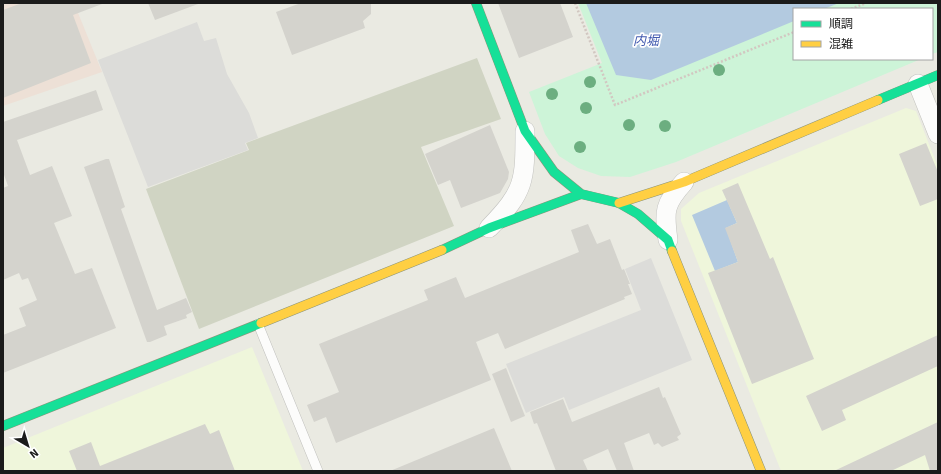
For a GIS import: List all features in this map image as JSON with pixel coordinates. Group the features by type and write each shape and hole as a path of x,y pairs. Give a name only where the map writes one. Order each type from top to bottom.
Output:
{"street":[{"path":"476,3 525,131 554,172 581,194 619,203 638,214 668,240"},
{"path":"619,203 684,182 938,75"},
{"path":"918,84 938,134"},
{"path":"489,228 507,210 521,185 525,170 525,131"},
{"path":"684,182 671,196 665,214 668,240 760,471"},
{"path":"3,426 257,322 452,246 489,228 581,194"}],"lane":[{"path":"257,322 318,471"}],"path":[{"path":"575,3 615,105 793,32"},
{"path":"854,8 866,3"}],"shaded area":[{"path":"3,3 74,3 102,72 3,106"},
{"path":"578,3 938,3 938,52 933,54 933,8 793,8 793,60 919,60 676,162 630,177 601,176 578,168 559,156 545,134 529,92 602,63"},
{"path":"197,22 204,41 216,38 227,74 249,113 258,138 245,143 248,150 148,187 98,60"},
{"path":"477,58 501,119 421,147 454,226 199,329 146,189 249,150 246,143"},
{"path":"906,108 916,111 938,167 938,471 781,471 681,221 681,209 699,193"},
{"path":"651,258 692,360 569,410 564,397 526,413 506,364 641,310 625,269"},
{"path":"252,347 303,471 3,471 3,448"}],"water":[{"name":"内堀","path":"586,3 839,3 826,8 793,8 793,21 651,80 616,75"},
{"path":"727,200 737,223 726,228 738,262 715,271 692,215"}],"building":[{"path":"22,3 102,4 73,15 91,63 3,98 3,10"},
{"path":"148,3 197,3 198,4 155,20"},
{"path":"301,3 371,3 371,14 363,21 365,28 292,55 276,12"},
{"path":"498,3 560,3 573,37 519,58"},
{"path":"96,90 103,110 17,140 30,175 52,166 72,216 54,223 75,274 92,268 116,328 3,373 3,335 26,326 19,308 37,300 28,278 22,280 19,273 3,280 3,188 8,186 3,172 3,122"},
{"path":"490,125 509,172 508,179 500,193 461,208 450,180 438,185 425,154"},
{"path":"926,143 938,172 938,199 920,206 899,154"},
{"path":"109,159 125,207 121,209 157,310 186,298 192,312 186,315 187,318 164,326 167,335 150,342 147,342 84,167"},
{"path":"738,183 770,259 773,257 814,359 752,384 708,273 738,262 725,228 737,223 722,190"},
{"path":"588,224 597,244 610,239 622,270 624,269 630,284 628,284 632,294 624,297 625,299 505,349 498,333 476,342 491,380 336,443 326,417 314,422 307,405 339,392 319,344 428,300 424,290 456,277 465,298 579,252 571,230"},
{"path":"938,335 938,366 842,410 846,420 822,431 806,396"},
{"path":"506,368 525,416 511,422 492,374"},
{"path":"659,387 681,434 677,437 679,440 662,447 658,443 654,445 649,433 624,443 634,471 617,471 608,449 583,460 588,471 556,471 537,423 534,424 530,412 563,399 572,422"},
{"path":"938,422 938,471 930,471 925,455 891,471 834,471"},
{"path":"205,424 210,434 219,430 235,471 77,471 69,451 91,442 100,466"},
{"path":"494,428 512,471 390,471"}],"traffic: fast":[{"path":"476,3 525,131 554,172 581,194 619,203 638,214 668,240 672,251"},
{"path":"878,100 938,75"},
{"path":"442,250 489,228 581,194"},
{"path":"3,426 261,323"}],"traffic: slow":[{"path":"619,203 684,182 878,100"},
{"path":"261,323 442,250"},
{"path":"672,251 761,471"}]}
